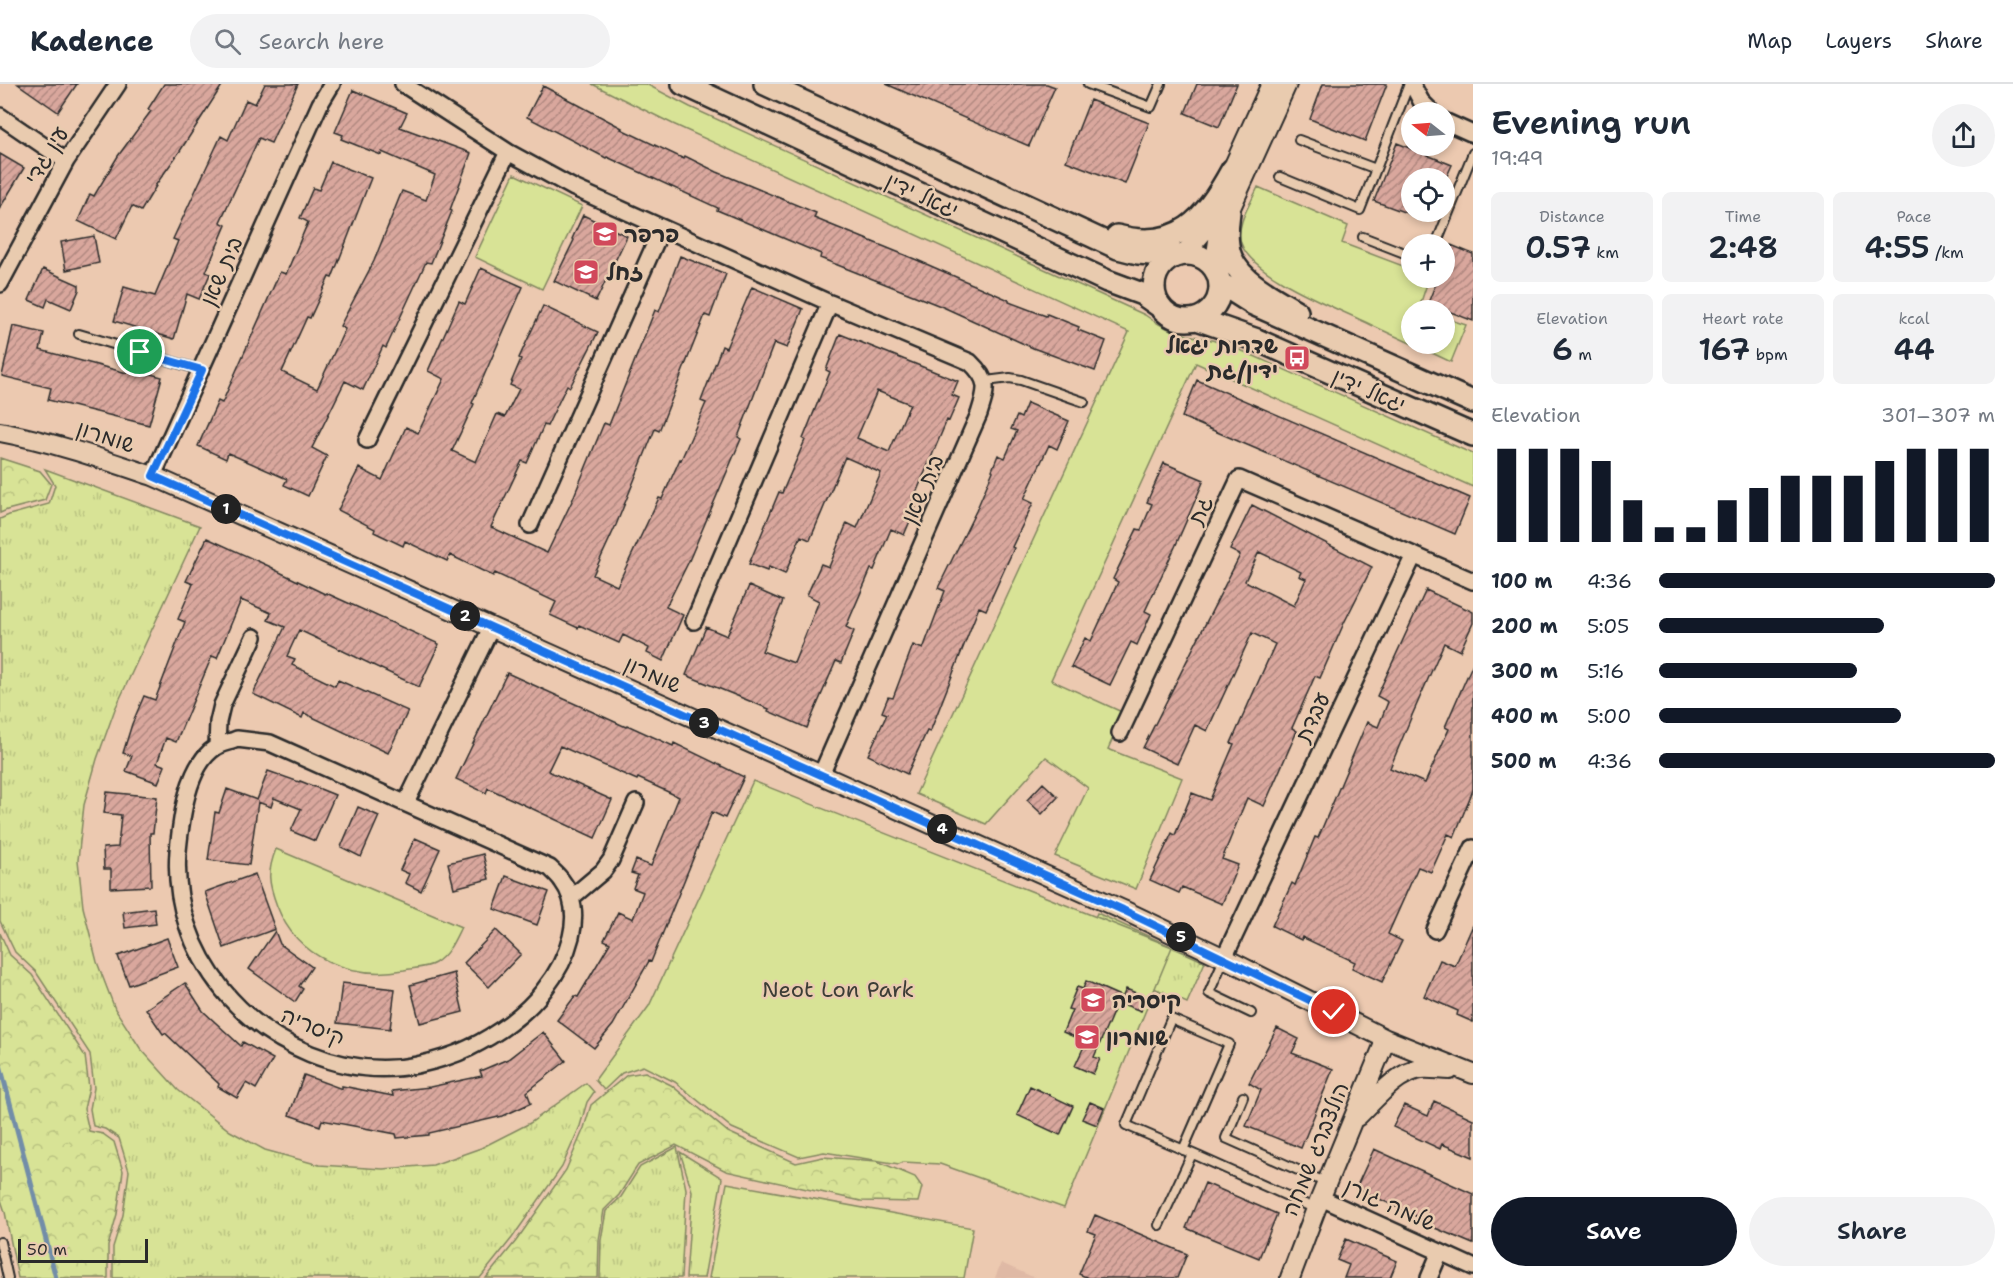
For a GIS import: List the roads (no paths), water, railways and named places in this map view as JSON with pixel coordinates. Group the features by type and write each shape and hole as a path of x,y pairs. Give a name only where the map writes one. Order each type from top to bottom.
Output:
{"main road":[{"name":"יגאל ידין","path":"683,84 1107,281 1142,294 1159,306"},
{"name":"יגאל ידין","path":"765,84 1118,248 1138,253 1179,255"},
{"path":"1056,219 1129,239 1170,236 1188,229 1203,216 1219,194 1232,170"},
{"path":"1230,212 1227,246 1238,270 1258,287 1350,347"},
{"path":"1179,255 1201,257 1217,276 1220,295 1207,314 1187,321 1176,319 1159,306 1153,287 1160,268 1167,261 1179,255"},
{"name":"יגאל ידין","path":"1217,276 1253,304 1473,402"},
{"name":"יגאל ידין","path":"1197,319 1257,340 1473,435"}],"street":[{"name":"עין גדי","path":"0,284 66,161 118,84"},
{"name":"בית שאן","path":"153,476 320,104 332,84"},
{"path":"403,84 508,152 574,188 830,303 970,362 986,381"},
{"path":"1179,255 1204,231 1271,84"},
{"path":"1217,276 1219,234 1287,84"},
{"path":"1410,84 1422,102"},
{"path":"0,116 66,161"},
{"path":"1455,126 1473,134"},
{"path":"367,440 508,152"},
{"path":"530,525 662,228"},
{"path":"694,621 830,303"},
{"name":"בית שאן","path":"821,775 980,414 986,381"},
{"name":"שומרון","path":"0,432 35,439 153,476 1123,910 1386,1039 1469,1072"},
{"name":"גת","path":"1120,732 1239,479 1414,555"},
{"path":"1414,555 1473,581"},
{"name":"עבדת","path":"1224,958 1414,555"},
{"path":"406,803 491,628"},
{"path":"254,637 222,705 218,722 217,746 237,739 270,743 550,868 563,881 571,898 603,871 611,860 636,803"},
{"name":"קיסריה","path":"217,746 206,755 197,770 181,820 178,858 179,890 187,928 201,959 241,1011 265,1030 291,1046 322,1058 350,1065 383,1068 416,1065 470,1048 500,1030 524,1011 544,990 569,946 573,922 571,898"},
{"path":"1435,930 1473,848"},
{"name":"הולצברג שמחה","path":"1290,1278 1386,1039"},
{"path":"1353,1120 1396,1081 1409,1073 1421,1069 1469,1072"},
{"name":"שלמה גורן","path":"1321,1196 1473,1267"},
{"name":"שלמה גורן","path":"1429,1278 1440,1252"}],"lane":[{"path":"1088,84 1151,107 1161,84"},
{"path":"1111,92 1114,84"},
{"path":"1280,177 1360,210 1410,84"},
{"path":"1299,140 1376,169"},
{"path":"1440,234 1473,153"},
{"path":"1363,237 1401,252"},
{"path":"79,334 202,370"},
{"path":"986,381 1010,378 1021,380 1084,402"},
{"path":"1224,958 1209,993 1251,1013"},
{"path":"1183,1150 1229,1044 1171,1019 1126,1125 1192,1154 1321,1196"},
{"path":"1243,1097 1226,1138 1321,1196"},
{"path":"1159,1225 1192,1154"},
{"path":"0,1242 8,1278"}],"waterway":[{"path":"0,1065 56,1278"}],"place":[{"name":"פרפר","path":"605,234"},
{"name":"זחל","path":"586,272"},
{"name":"שדרות יגאל ידין/גת","path":"1297,358"},
{"name":"קיסריה","path":"1093,1000"},
{"name":"שומרון","path":"1087,1037"}],"park label":[{"name":"Neot Lon Park","path":"838,989"}]}
